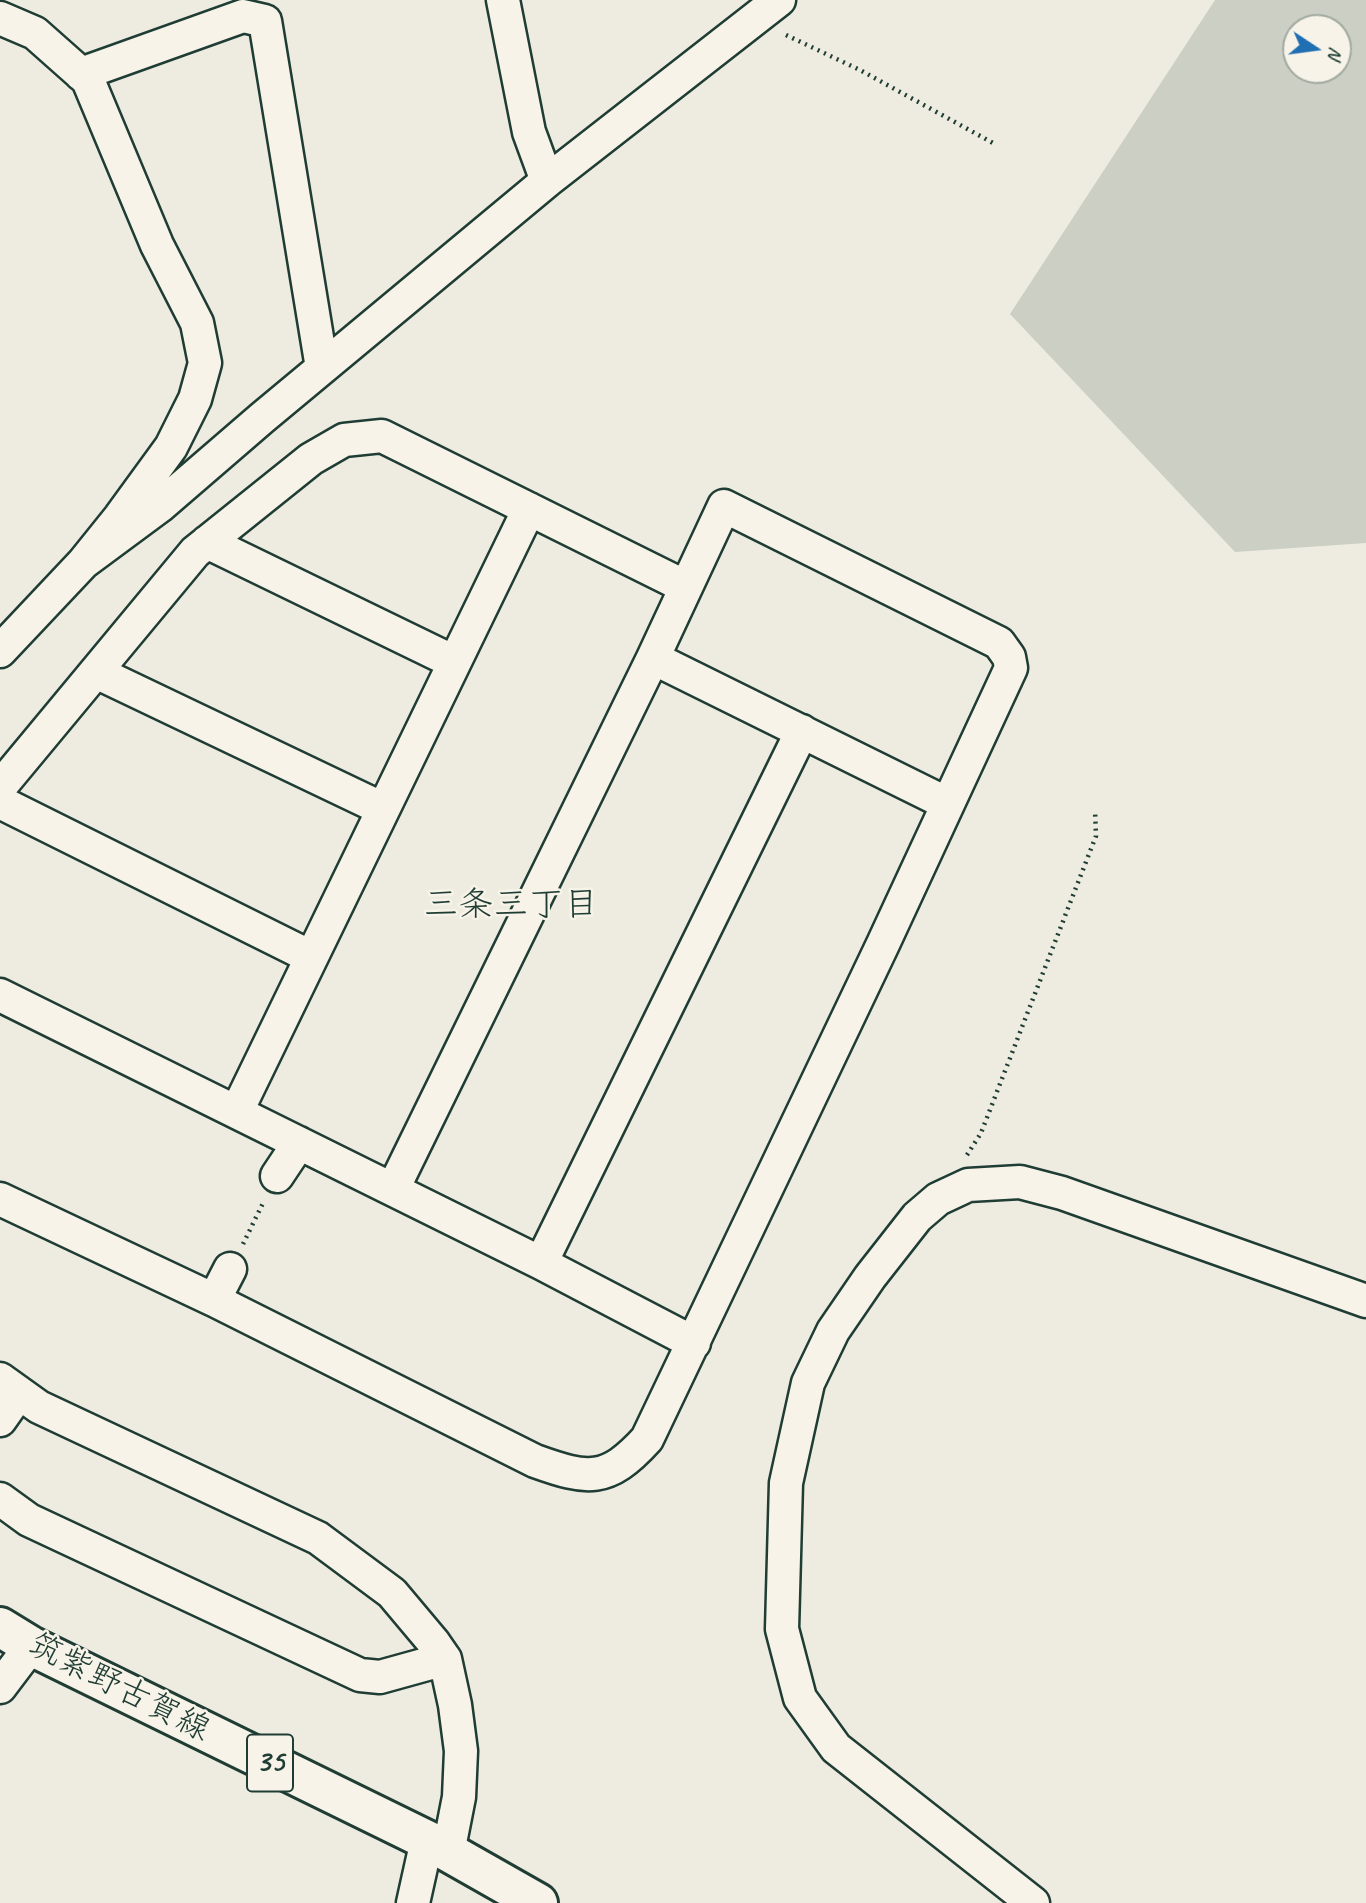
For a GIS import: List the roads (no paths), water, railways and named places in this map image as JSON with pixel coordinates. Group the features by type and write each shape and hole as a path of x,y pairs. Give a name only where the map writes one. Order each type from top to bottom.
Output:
{"main road":[{"name":"筑紫野古賀線","path":"15,1637 437,1846 538,1903"}],"street":[{"path":"503,0 529,132 547,181"},
{"path":"83,563 160,506 547,181 779,0"},
{"path":"81,74 243,16 265,21 322,368"},
{"path":"0,18 35,33 88,80 157,245 197,323 205,363 195,399 171,447 83,563 0,651"},
{"path":"0,787 195,552 311,459 344,440 382,436 686,587"},
{"path":"0,1199 214,1300 535,1461 568,1473 585,1475 611,1471 628,1459 646,1438 694,1343 948,804 1011,668 1009,657 999,643 724,506 653,658 393,1189"},
{"path":"237,1111 529,509"},
{"path":"207,542 454,662"},
{"path":"653,658 948,804"},
{"path":"96,672 383,809"},
{"path":"541,1263 802,732"},
{"path":"0,802 311,957"},
{"path":"0,995 541,1263 694,1343"},
{"path":"277,1176 299,1143"},
{"path":"1033,1903 836,1748 800,1698 782,1629 786,1483 808,1383 834,1331 870,1277 917,1217 938,1199 968,1185 1020,1182 1062,1193 1366,1301"},
{"path":"214,1300 230,1269"},
{"path":"0,1420 9,1386 39,1407 318,1538 392,1593 445,1660 456,1705 461,1751 459,1797 413,1903"},
{"path":"0,1499 29,1520 360,1675 380,1677 445,1660"},
{"path":"0,1687 15,1637"}],"district":[{"name":"三条三丁目","path":"511,906"}]}
